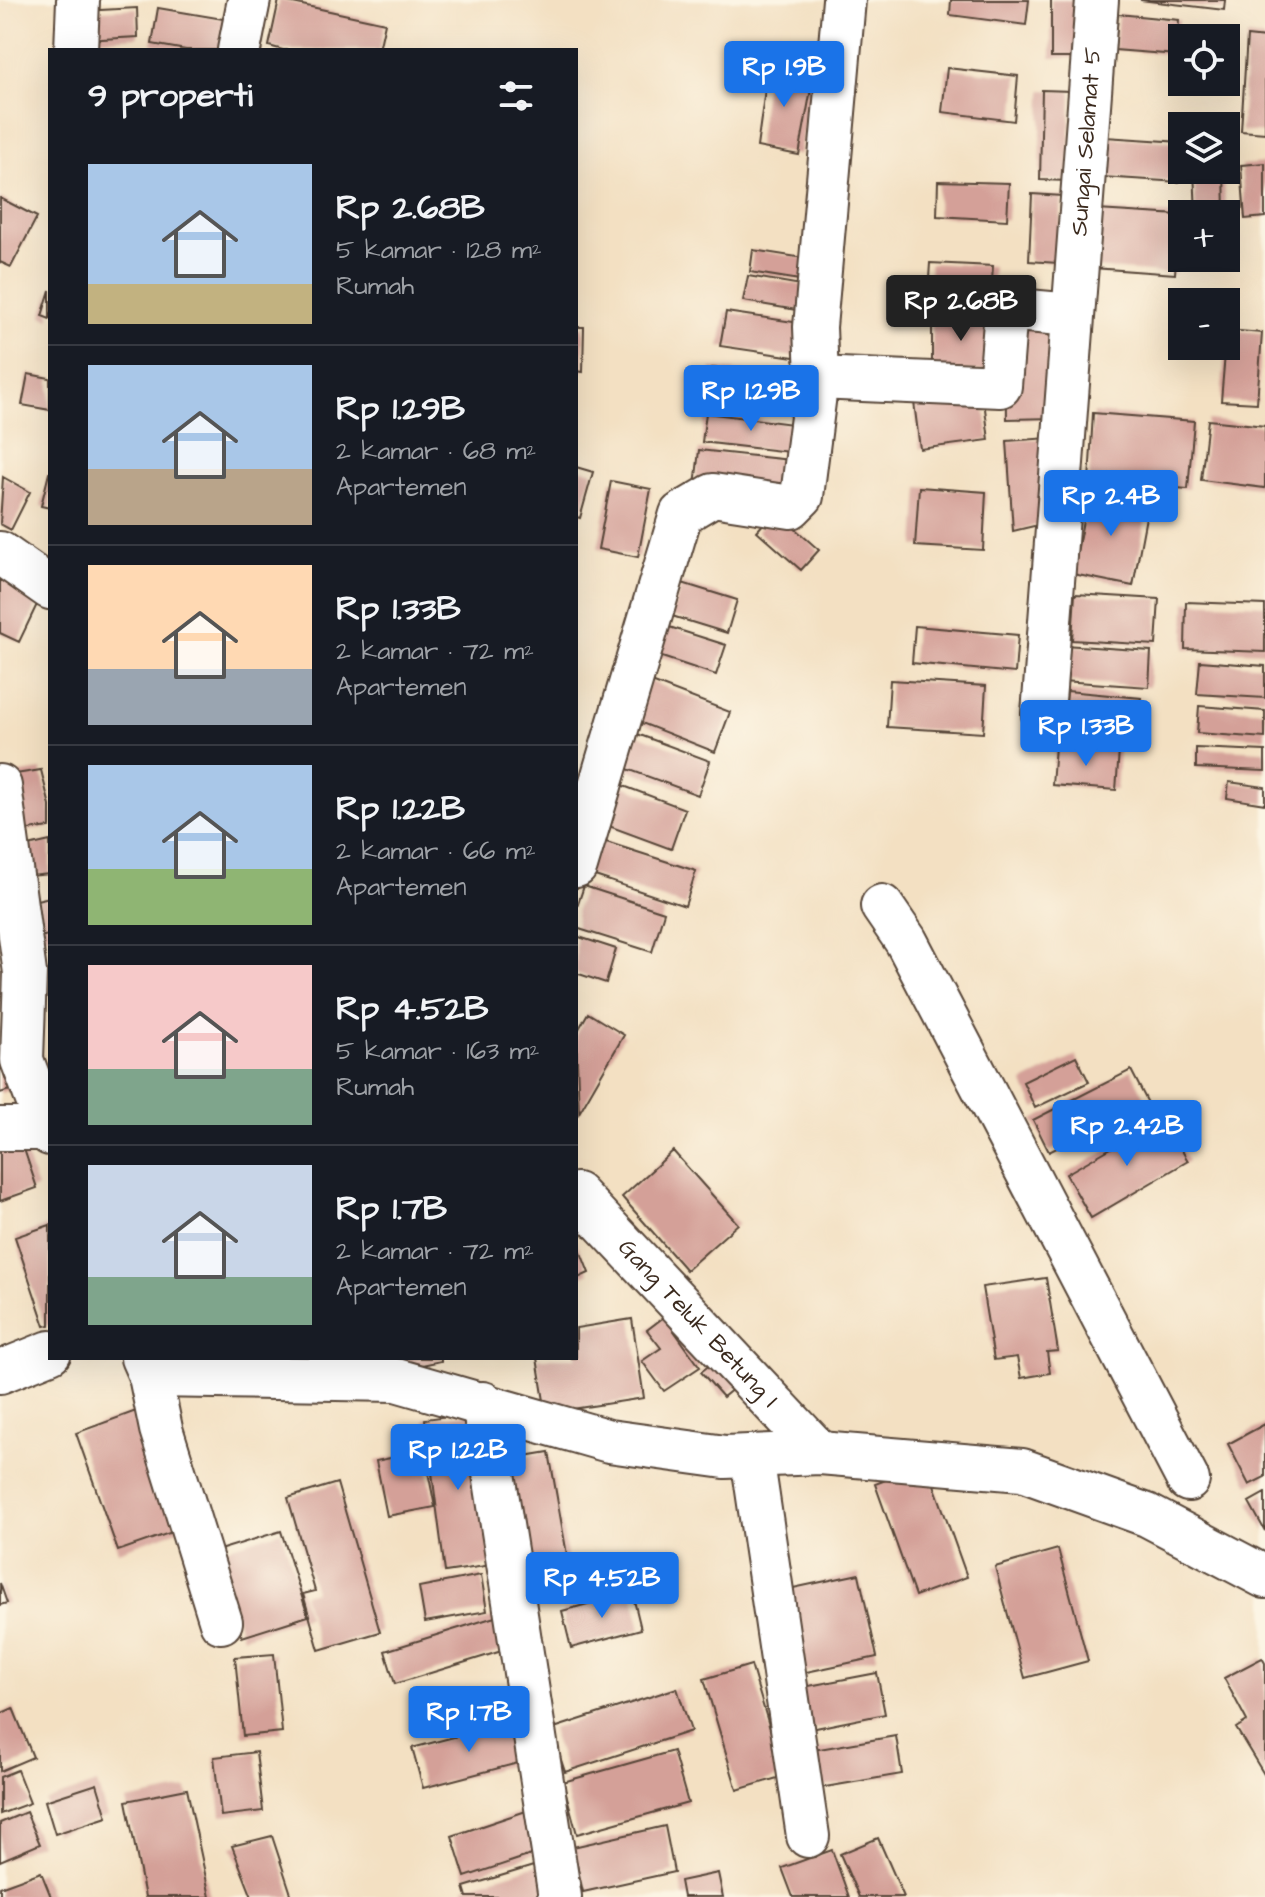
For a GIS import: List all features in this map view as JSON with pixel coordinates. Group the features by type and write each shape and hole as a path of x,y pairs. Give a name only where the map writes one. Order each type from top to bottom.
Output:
{"street":[{"path":"76,48 78,0"},
{"path":"239,48 249,0"},
{"path":"578,859 681,514 713,495 791,507 798,503 817,378 815,327 844,0"},
{"name":"Sungai Selamat 5","path":"1043,714 1097,0"},
{"path":"817,378 1000,386 1006,309 1072,315"},
{"path":"0,553 48,587"},
{"path":"0,786 25,973 22,1060 48,1129"},
{"path":"882,906 906,941 1199,1475 1147,1515"},
{"path":"0,1129 48,1132"},
{"name":"Gang Teluk Betung I","path":"578,1196 820,1453"},
{"path":"0,1372 48,1353"},
{"path":"221,1622 161,1429 146,1367 396,1380 609,1441 725,1457 820,1453 1022,1470 1147,1515 1265,1577"},
{"path":"483,1403 560,1897"},
{"path":"752,1456 808,1836"}],"building":[{"path":"279,0 385,23 379,48 269,46"},
{"path":"951,0 1029,0 1026,25 950,15"},
{"path":"1051,0 1083,0 1083,58 1051,58"},
{"path":"1140,0 1225,0 1224,10"},
{"path":"137,8 138,37 84,40 82,11"},
{"path":"158,8 229,20 223,48 175,48 152,44"},
{"path":"1118,14 1179,20 1179,24 1168,24 1168,54 1115,50"},
{"path":"1247,36 1265,38 1265,133 1241,131"},
{"path":"769,60 813,78 799,155 757,147"},
{"path":"947,68 1018,76 1014,121 942,112"},
{"path":"1042,90 1071,91 1069,181 1040,180"},
{"path":"1105,137 1168,141 1168,181 1102,177"},
{"path":"1265,163 1265,217 1245,219 1241,165"},
{"path":"938,181 1009,183 1007,220 937,216"},
{"path":"1195,184 1224,184 1225,200 1195,200"},
{"path":"1032,194 1062,196 1058,263 1029,261"},
{"path":"0,198 37,217 11,267 0,262"},
{"path":"1097,210 1168,214 1168,272 1175,274 1093,268"},
{"path":"753,250 810,259 806,281 750,272"},
{"path":"930,263 993,266 991,297 928,294"},
{"path":"748,276 813,287 809,312 743,301"},
{"path":"48,296 48,318 42,316"},
{"path":"726,312 807,324 801,358 720,346"},
{"path":"932,315 990,315 989,371 932,371"},
{"path":"1006,325 1055,325 1056,418 1007,419"},
{"path":"578,327 584,327 583,372 578,371"},
{"path":"1240,331 1262,333 1257,403 1221,401 1224,360 1240,360"},
{"path":"712,368 803,378 799,411 708,400"},
{"path":"28,374 48,378 48,410 22,405"},
{"path":"983,393 989,440 920,449 914,402"},
{"path":"706,413 801,425 798,453 702,442"},
{"path":"1093,413 1194,421 1188,489 1089,481"},
{"path":"1208,420 1265,426 1265,488 1201,480"},
{"path":"1049,438 1051,522 1013,531 1007,441"},
{"path":"699,450 800,461 797,497 695,486"},
{"path":"578,468 593,472 578,518"},
{"path":"3,477 30,492 11,530 0,524"},
{"path":"48,477 48,508 41,506"},
{"path":"611,481 651,489 638,557 598,549"},
{"path":"919,487 986,492 983,550 915,546"},
{"path":"1089,489 1149,501 1133,586 1073,574"},
{"path":"775,511 819,550 801,570 757,531"},
{"path":"0,573 42,594 19,642 0,633"},
{"path":"682,583 737,600 727,633 672,616"},
{"path":"1075,594 1159,599 1156,645 1072,640"},
{"path":"1186,602 1265,605 1265,652 1185,649"},
{"path":"663,625 726,645 716,675 653,654"},
{"path":"915,626 1018,635 1015,673 912,663"},
{"path":"1064,645 1151,651 1149,687 1062,681"},
{"path":"1200,661 1265,666 1265,698 1197,694"},
{"path":"890,680 986,686 983,733 887,727"},
{"path":"649,681 730,712 715,752 634,720"},
{"path":"1067,691 1141,698 1137,742 1063,736"},
{"path":"1199,706 1265,711 1265,738 1197,733"},
{"path":"632,732 710,761 698,795 619,766"},
{"path":"1055,746 1119,751 1116,790 1052,785"},
{"path":"1196,748 1265,751 1265,771 1196,768"},
{"path":"41,770 48,798 48,827 14,832 3,776"},
{"path":"613,782 685,809 671,849 598,822"},
{"path":"1229,782 1265,787 1265,804 1227,798"},
{"path":"597,839 696,871 685,906 586,873"},
{"path":"48,841 48,874 19,877 15,849"},
{"path":"584,886 664,912 652,952 578,929 578,904"},
{"path":"48,897 48,935 32,938 32,901"},
{"path":"578,937 616,949 606,983 578,974"},
{"path":"588,1013 624,1035 579,1113 578,1087 578,1030"},
{"path":"1076,1056 1089,1082 1035,1108 1023,1082"},
{"path":"0,1061 10,1090 0,1093"},
{"path":"1131,1070 1148,1103 1049,1152 1033,1120"},
{"path":"1163,1118 1188,1161 1091,1218 1066,1174"},
{"path":"21,1140 37,1188 0,1201 0,1147"},
{"path":"673,1151 738,1224 686,1270 622,1197"},
{"path":"48,1226 48,1325 45,1326 15,1237"},
{"path":"578,1245 589,1273 578,1278"},
{"path":"1046,1278 1058,1351 1047,1352 1050,1373 1021,1378 1017,1357 994,1360 982,1287"},
{"path":"664,1317 700,1367 664,1391 642,1361 661,1348 647,1330"},
{"path":"632,1319 644,1398 546,1413 537,1360 578,1360 578,1328"},
{"path":"717,1359 739,1384 723,1397 701,1372"},
{"path":"390,1360 441,1360 441,1361 393,1371"},
{"path":"136,1411 178,1530 118,1551 76,1433"},
{"path":"472,1413 492,1565 445,1572 425,1419"},
{"path":"1265,1424 1265,1477 1249,1485 1228,1444"},
{"path":"424,1451 435,1507 387,1516 376,1461"},
{"path":"549,1452 570,1572 522,1580 501,1460"},
{"path":"927,1465 967,1577 915,1596 875,1484"},
{"path":"337,1483 380,1632 319,1650 303,1594 315,1591 288,1498"},
{"path":"1265,1493 1265,1531 1249,1502"},
{"path":"281,1531 308,1616 242,1637 216,1551"},
{"path":"1058,1549 1088,1661 1025,1678 995,1567"},
{"path":"859,1574 877,1657 797,1674 779,1591"},
{"path":"481,1575 487,1611 425,1622 419,1587"},
{"path":"0,1583 7,1603 0,1605"},
{"path":"632,1592 641,1629 571,1648 562,1611"},
{"path":"498,1616 508,1649 395,1684 385,1651"},
{"path":"274,1654 282,1732 243,1736 235,1657"},
{"path":"1262,1658 1265,1663 1265,1776 1236,1728 1247,1721 1224,1678"},
{"path":"751,1665 784,1776 737,1790 704,1679"},
{"path":"877,1673 885,1714 801,1731 793,1689"},
{"path":"677,1688 691,1731 565,1772 551,1729"},
{"path":"13,1708 33,1757 0,1771 0,1714"},
{"path":"515,1721 526,1761 423,1788 412,1748"},
{"path":"896,1736 902,1774 819,1788 813,1750"},
{"path":"673,1751 688,1803 577,1834 563,1782"},
{"path":"256,1752 263,1811 221,1816 214,1757"},
{"path":"17,1770 30,1803 0,1814 0,1777"},
{"path":"97,1784 107,1817 55,1834 45,1801"},
{"path":"187,1789 210,1897 145,1897 126,1801"},
{"path":"535,1808 549,1849 465,1877 452,1836"},
{"path":"26,1812 40,1844 0,1861 0,1823"},
{"path":"665,1826 674,1872 583,1892 573,1847"},
{"path":"272,1836 292,1897 252,1897 232,1846"},
{"path":"878,1838 904,1897 859,1897 840,1854"},
{"path":"832,1850 849,1897 793,1897 782,1868"},
{"path":"540,1864 549,1897 467,1897 464,1887"},
{"path":"41,1872 51,1897 0,1897 0,1887"},
{"path":"718,1873 723,1897 683,1897 680,1881"}]}
